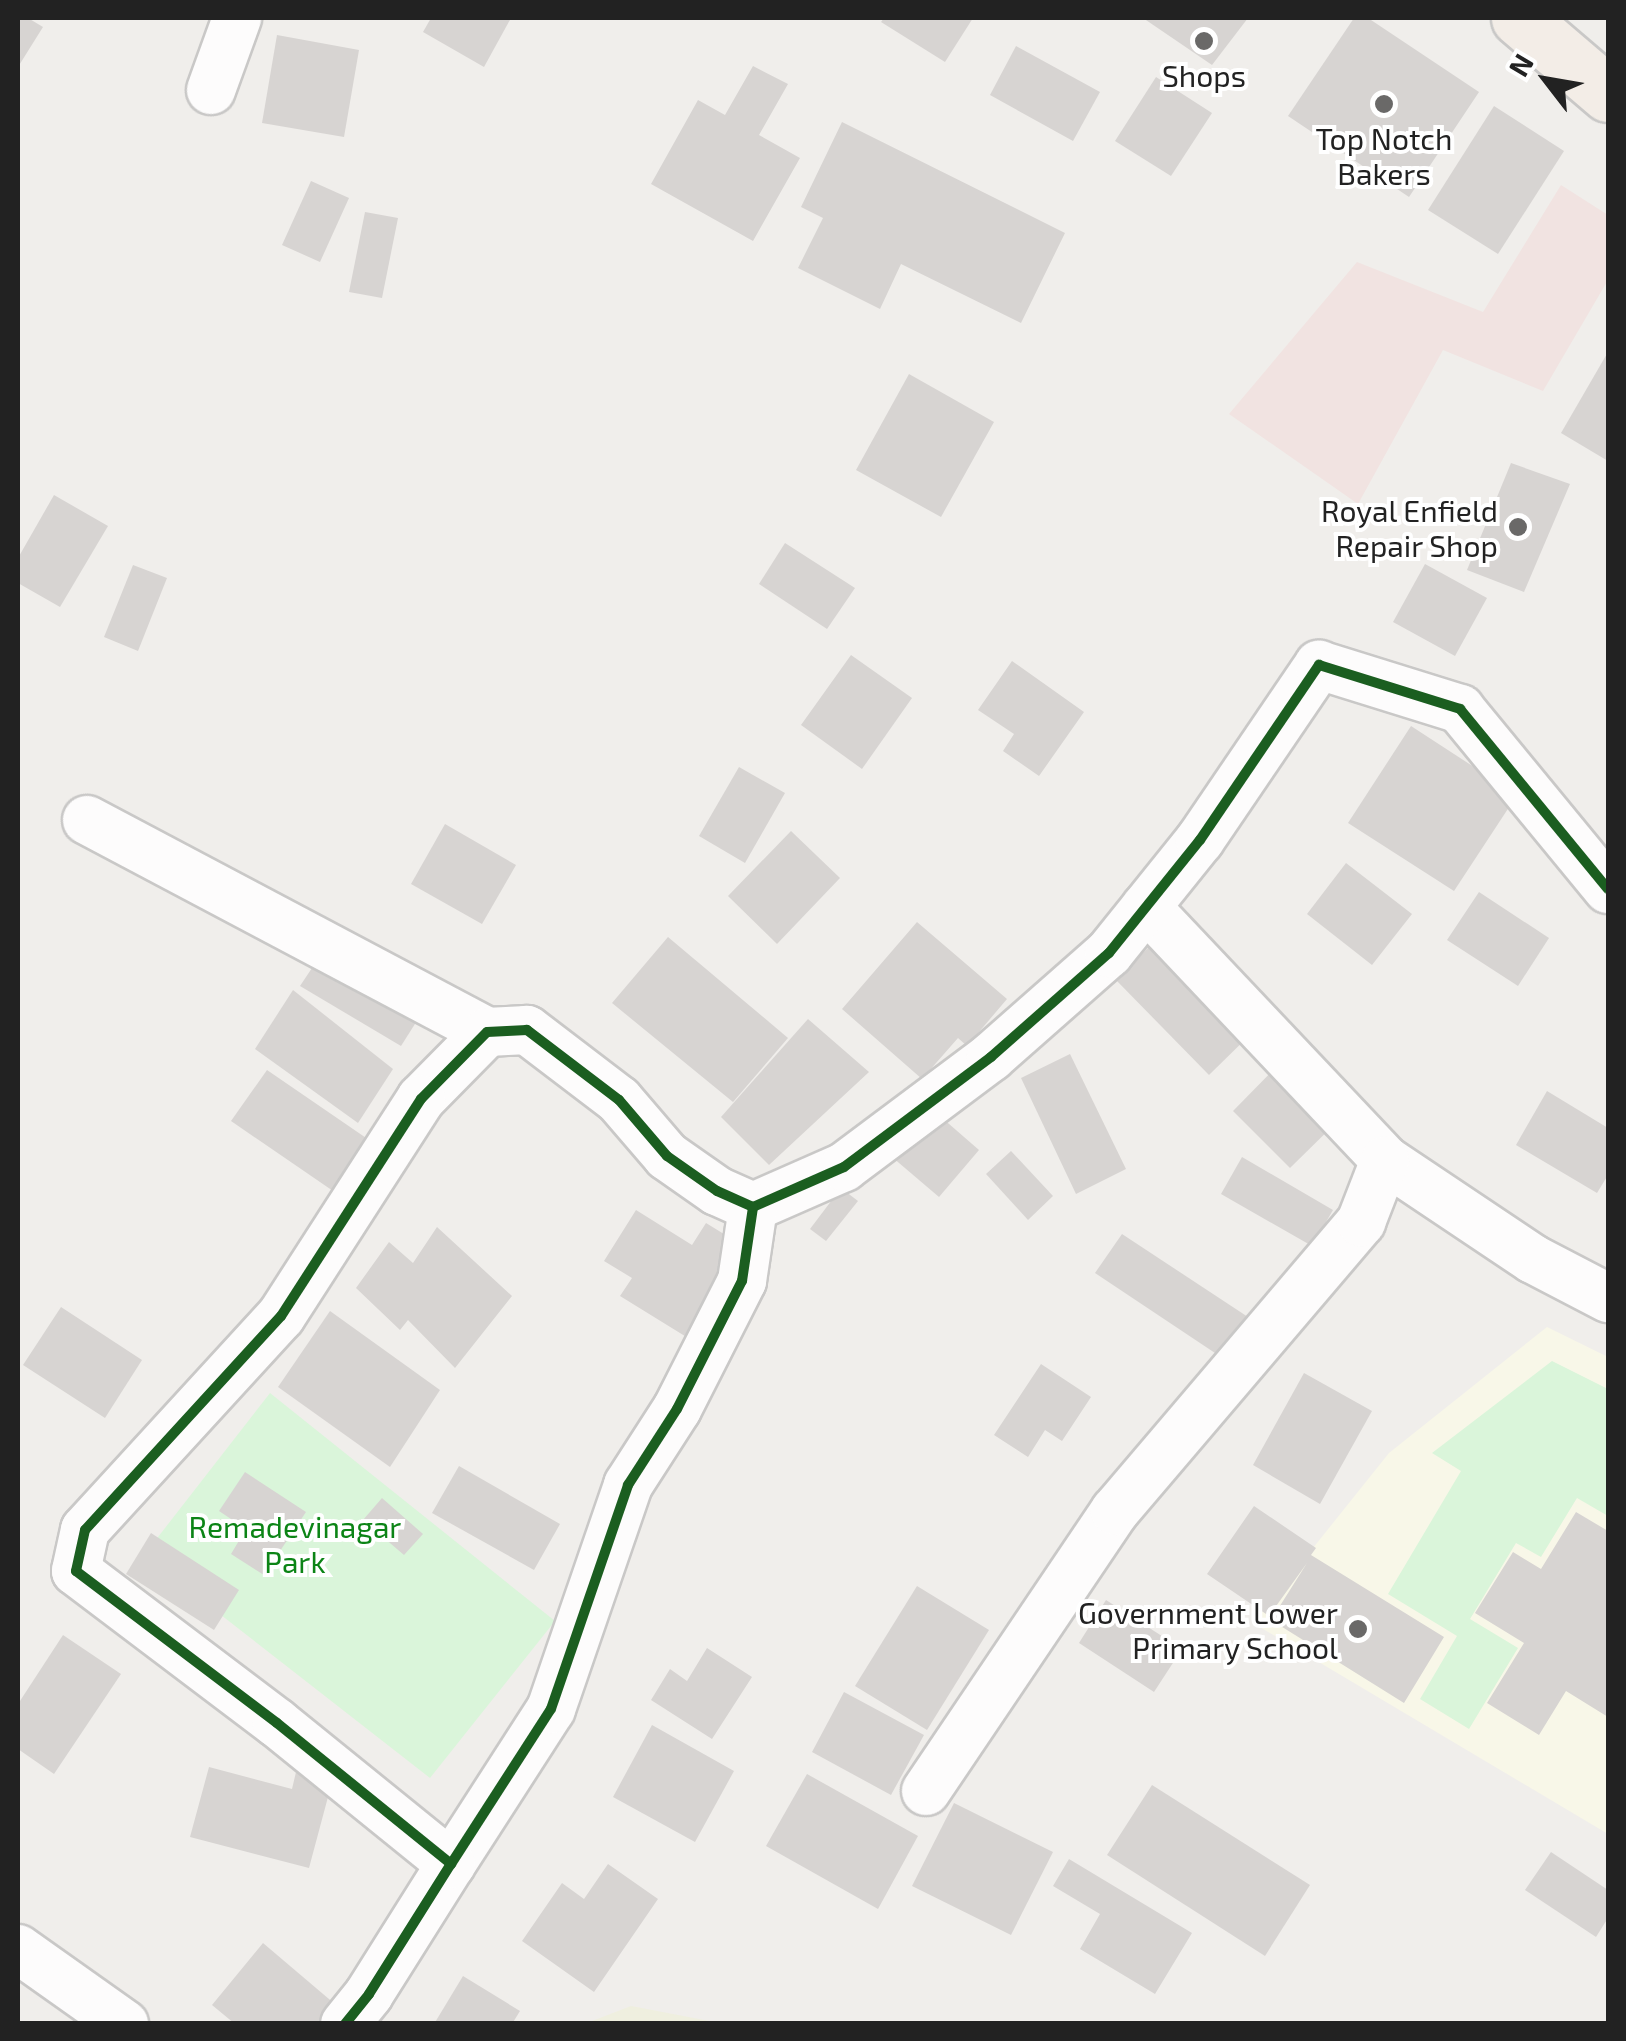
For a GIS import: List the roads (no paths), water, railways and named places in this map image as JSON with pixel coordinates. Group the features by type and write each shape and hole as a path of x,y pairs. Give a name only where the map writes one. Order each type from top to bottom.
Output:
{"main road":[{"path":"1519,18 1608,94"}],"street":[{"path":"211,90 237,18"},
{"path":"87,820 487,1032 527,1030 618,1100 667,1156 717,1191 753,1208 844,1167 991,1057 1109,953 1200,840 1319,665 1460,709 1608,889"},
{"path":"1146,906 1385,1160 1533,1259 1608,1298"},
{"path":"451,1864 277,1723 76,1571 86,1530 281,1316 421,1099 487,1032"},
{"path":"926,1791 1115,1511 1361,1222 1385,1160"},
{"path":"344,2024 550,1709 628,1485 677,1408 742,1281 753,1208"},
{"path":"18,1949 124,2024"}],"place":[{"name":"Shops","path":"1204,41"},
{"name":"Top Notch Bakers","path":"1384,104"},
{"name":"Royal Enfield Repair Shop","path":"1518,527"},
{"name":"Government Lower Primary School","path":"1358,1629"}],"park label":[{"name":"Remadevinagar Park","path":"295,1543"}]}
